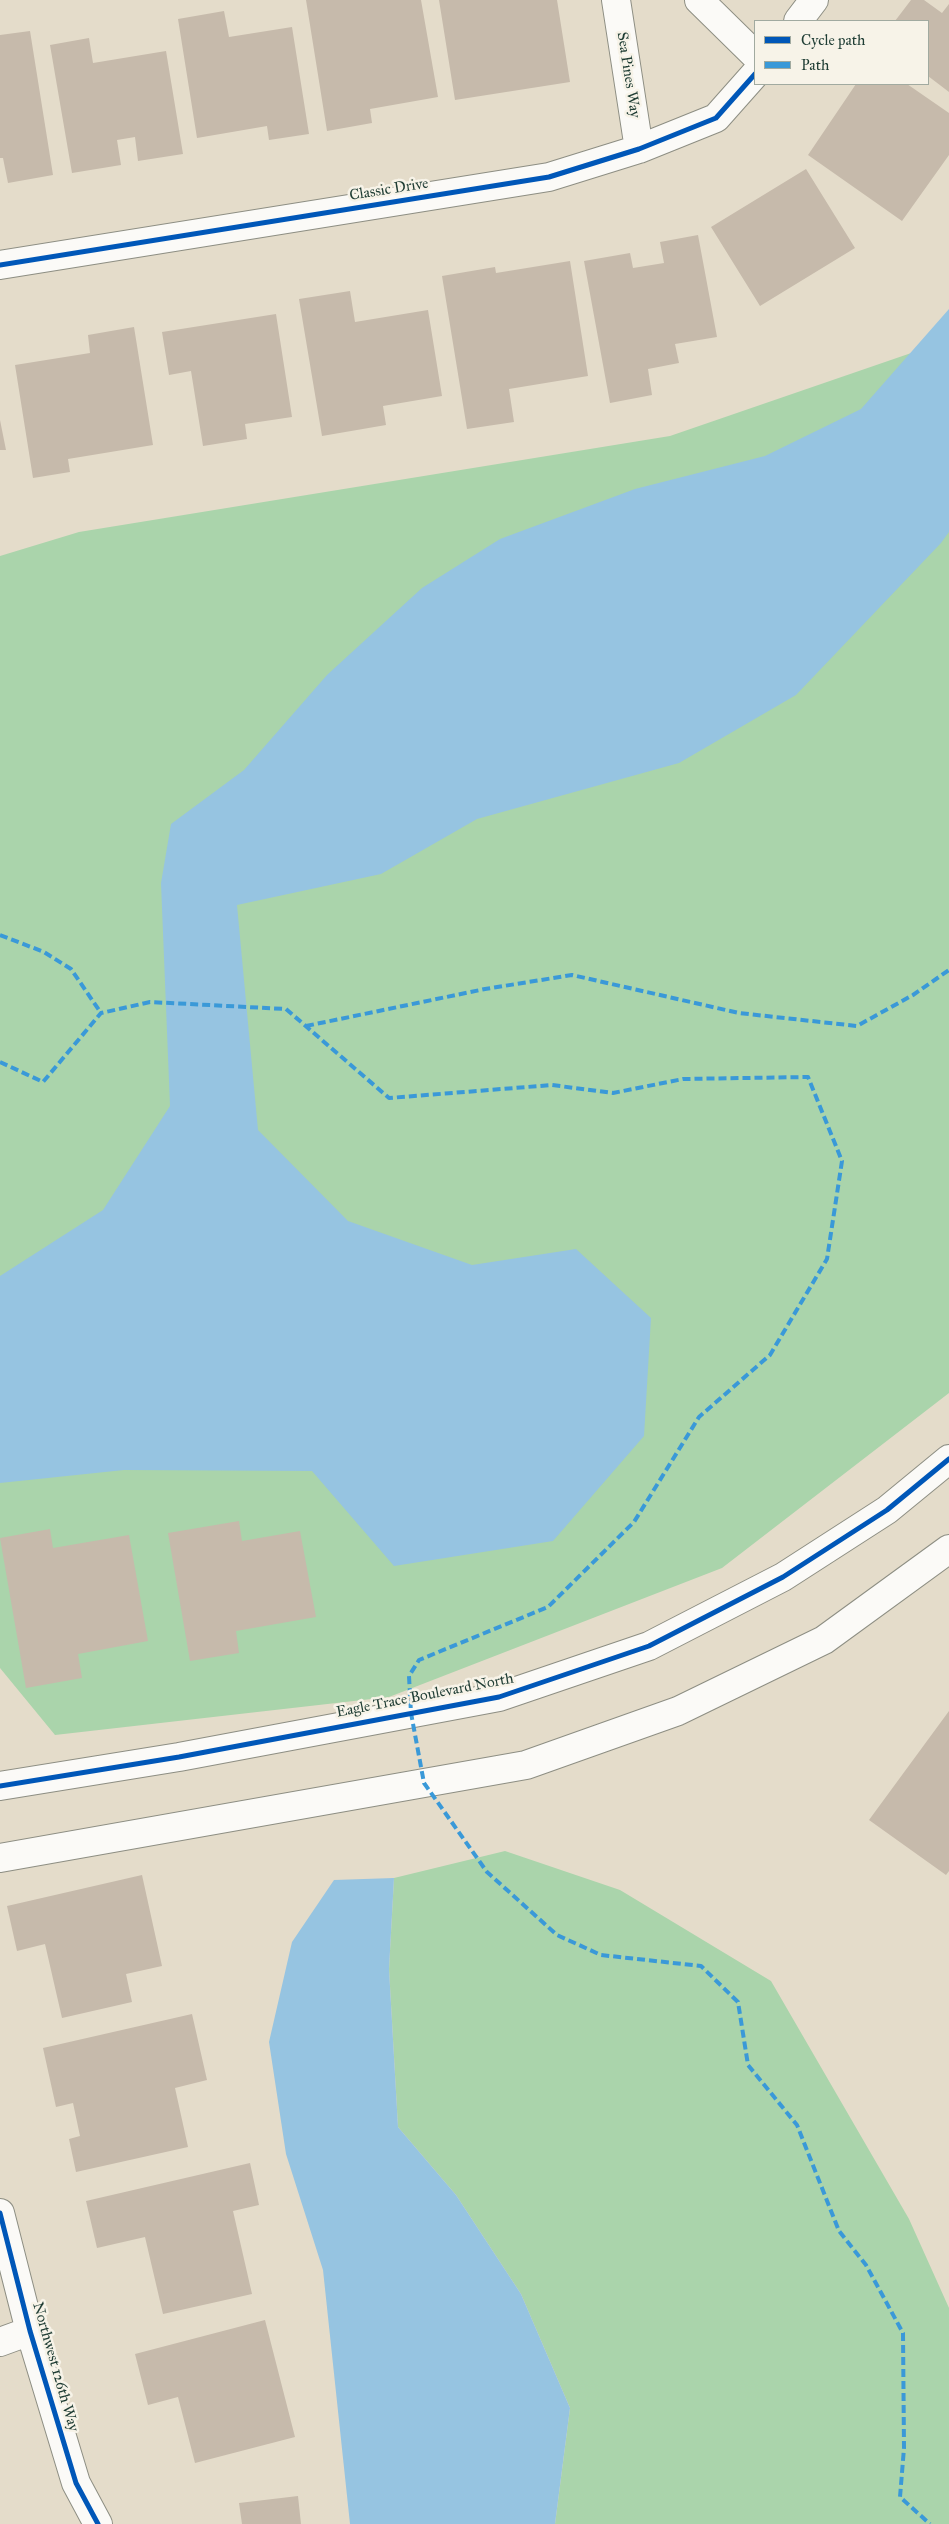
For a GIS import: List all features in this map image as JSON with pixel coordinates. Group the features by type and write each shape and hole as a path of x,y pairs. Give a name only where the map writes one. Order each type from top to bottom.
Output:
{"street":[{"name":"Sea Pines Way","path":"616,0 640,149"},
{"path":"699,0 754,54"},
{"path":"799,20 814,0"},
{"name":"Classic Drive","path":"0,265 549,177 640,149 716,118 754,75"},
{"name":"Eagle Trace Boulevard North","path":"0,1786 179,1757 499,1697 649,1646 783,1577 887,1510 949,1459"},
{"path":"0,1858 526,1765 678,1711 824,1640 949,1549"},
{"name":"Northwest 126th Way","path":"0,2213 30,2331 76,2483 98,2524"},
{"path":"0,2342 30,2331"}],"green space":[{"path":"949,340 949,1393 722,1568 389,1697 55,1735 0,1668 0,556 79,532 670,436"},
{"path":"505,1851 620,1890 771,1981 909,2219 949,2308 949,2524 555,2524 570,2408 521,2294 456,2195 398,2127 389,1969 394,1878"}],"water":[{"path":"949,309 949,532 941,543 796,695 679,763 477,819 381,874 237,905 258,1130 348,1221 472,1265 576,1249 651,1318 644,1436 553,1541 394,1566 312,1471 124,1470 0,1483 0,1276 103,1210 170,1106 161,883 171,824 244,770 327,675 422,588 500,539 635,489 765,456 861,409"},
{"path":"394,1878 389,1969 398,2127 456,2195 521,2294 570,2408 555,2524 350,2524 323,2270 286,2154 269,2042 292,1942 334,1880"}],"building":[{"path":"306,0 421,0 438,97 370,109 372,123 327,131"},
{"path":"439,0 557,0 570,82 455,100"},
{"path":"911,0 924,0 942,13 949,4 949,92 929,77 929,20 896,20"},
{"path":"224,11 229,37 292,27 309,134 269,140 267,126 197,138 178,19"},
{"path":"30,31 53,175 8,183 3,158 0,158 0,35"},
{"path":"89,38 93,63 166,51 183,154 138,161 135,137 117,140 121,165 72,173 50,45"},
{"path":"855,85 908,85 949,113 949,155 902,221 808,155"},
{"path":"806,169 855,248 760,306 711,227"},
{"path":"698,235 717,337 675,344 679,363 648,369 652,395 610,403 584,261 630,253 633,268 664,263 660,242"},
{"path":"570,261 588,376 509,389 514,422 467,429 442,276 495,267 496,273"},
{"path":"350,291 355,322 428,310 442,396 383,406 386,425 322,436 299,299"},
{"path":"276,314 292,417 245,424 247,439 203,446 191,371 169,375 162,332"},
{"path":"134,327 153,445 68,459 70,472 33,478 15,365 90,353 88,335"},
{"path":"0,420 6,450 0,450"},
{"path":"239,1521 242,1541 300,1531 316,1617 236,1631 239,1653 190,1661 168,1533"},
{"path":"50,1529 53,1548 129,1535 148,1641 78,1654 82,1678 26,1688 0,1538"},
{"path":"949,1711 949,1871 946,1875 869,1820"},
{"path":"142,1875 162,1966 126,1974 132,2002 62,2018 45,1944 17,1951 7,1906"},
{"path":"192,2014 207,2080 175,2088 188,2147 76,2172 69,2139 80,2136 73,2103 56,2107 43,2048"},
{"path":"250,2163 259,2205 233,2211 252,2294 163,2314 145,2237 97,2248 86,2201"},
{"path":"265,2320 295,2437 195,2463 178,2397 148,2405 135,2354"},
{"path":"298,2496 301,2524 242,2524 239,2503"}],"marked path":[{"path":"0,935 44,952 71,969 101,1013"},
{"path":"306,1026 485,989 572,975 739,1013 857,1026 913,995 949,970"},
{"path":"0,1062 43,1082 101,1013 150,1002 286,1009 389,1098 552,1085 613,1093 683,1079 808,1077 842,1161 827,1259 770,1355 699,1417 634,1522 548,1607 419,1660 409,1676 411,1713 424,1783 487,1872 557,1935 601,1955 701,1966 738,2002 748,2065 797,2125 839,2231 866,2265 903,2333 904,2448 900,2497 930,2524"}],"cycle path":[{"path":"0,265 549,177 639,149 716,118 754,75"},
{"path":"0,1786 179,1757 499,1697 649,1646 783,1577 887,1510 949,1459"},
{"path":"0,2213 30,2331 76,2483 98,2524"}]}
